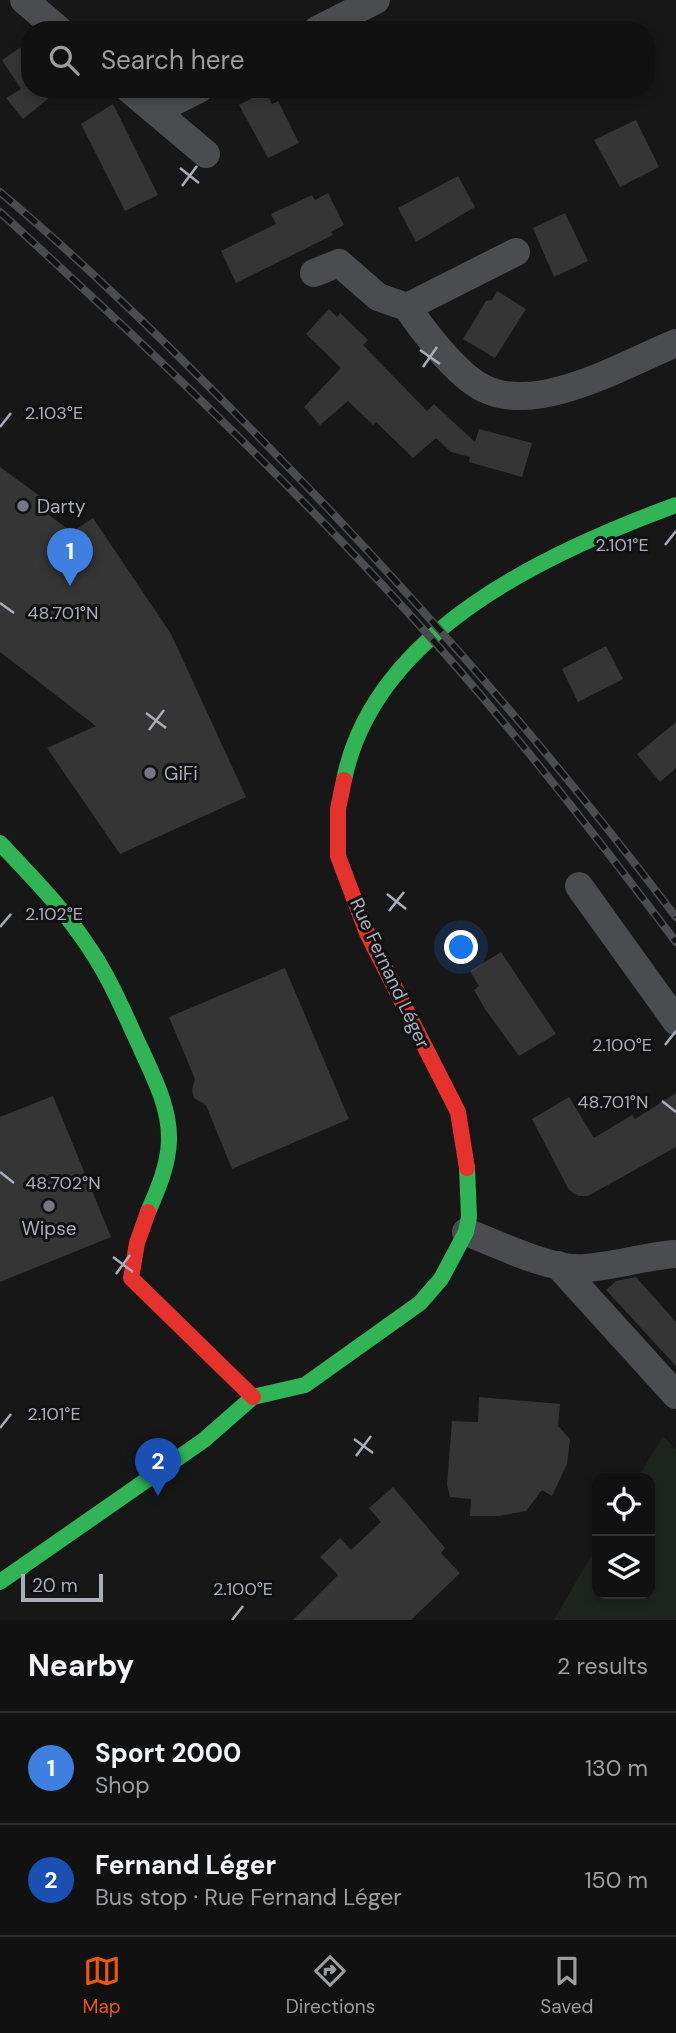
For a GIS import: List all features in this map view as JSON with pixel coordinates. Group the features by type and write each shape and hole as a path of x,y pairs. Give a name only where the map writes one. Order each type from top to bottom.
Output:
{"street":[{"path":"24,0 48,21"},
{"path":"335,21 376,0"},
{"path":"140,98 206,154"},
{"path":"155,111 181,98"},
{"path":"407,307 516,252"},
{"path":"314,273 339,263 378,298 407,307 430,341 483,388 520,398 561,390 676,343"},
{"name":"Rue Fernand Léger","path":"0,1582 204,1440 253,1397 305,1385 420,1303 442,1279 466,1232 469,1178 458,1112 366,933 338,856 338,809 348,759 379,697 415,652 481,600 533,565 603,532 676,505"},
{"path":"0,843 52,897 82,937 114,991 161,1093 169,1141 157,1196 131,1258 131,1279 253,1397"},
{"path":"579,886 676,1021"},
{"path":"466,1232 558,1265 583,1269 647,1256 676,1254"},
{"path":"558,1265 676,1395"}],"shaded area":[{"path":"663,1436 676,1450 676,1620 554,1620 592,1555 592,1599 655,1599 655,1473 641,1473"}],"building":[{"path":"21,47 21,89 2,60"},
{"path":"21,89 21,98 49,98 23,119 6,98"},
{"path":"252,98 269,98 272,104 278,101 299,143 268,158 239,105"},
{"path":"113,104 158,195 125,211 81,124"},
{"path":"636,120 659,167 620,187 594,140"},
{"path":"458,176 475,207 416,242 398,208"},
{"path":"328,193 344,225 331,232 333,235 236,283 221,251 276,224 271,214 312,195 315,200"},
{"path":"565,213 588,261 554,277 533,228"},
{"path":"497,291 526,309 495,358 463,339 486,301 492,300"},
{"path":"329,309 337,317 340,313 368,340 363,345 427,411 434,404 475,442 479,429 532,443 522,477 469,462 470,457 451,452 436,438 413,458 376,422 373,425 348,401 320,425 304,407 341,368 306,334"},
{"path":"0,467 48,502 42,510 72,532 93,518 171,634 246,797 120,854 47,748 96,726 0,652"},
{"path":"606,646 623,679 578,702 562,669"},
{"path":"676,722 676,768 660,782 637,754"},
{"path":"501,952 556,1034 519,1056 474,990 479,986 470,971"},
{"path":"285,968 349,1119 232,1169 206,1105 194,1098 192,1090 195,1079 169,1017"},
{"path":"676,1093 676,1147 588,1196 578,1196 569,1190 532,1119 569,1097 594,1138 632,1115 635,1119"},
{"name":"Wipse","path":"53,1096 111,1237 0,1282 0,1117"},
{"path":"636,1277 676,1322 676,1366 606,1290 616,1281"},
{"path":"479,1397 560,1404 558,1426 570,1439 567,1464 552,1496 542,1490 526,1511 499,1516 470,1516 471,1499 450,1497 447,1485 452,1421 478,1422"},
{"path":"393,1487 445,1548 441,1553 460,1573 411,1620 293,1620 338,1575 320,1557 340,1538 351,1550 381,1522 369,1508"}],"railway":[{"path":"0,192 64,247 156,334 246,424 415,602 522,725 676,917"},
{"path":"0,212 210,410 363,564 481,696 548,776 676,942"}],"traffic: fast":[{"path":"344,780 362,727 391,681 428,640 473,604 523,573 574,547 676,505"},
{"path":"0,843 59,907 90,949 105,973 156,1082 167,1117 169,1141 165,1168 148,1212"},
{"path":"0,1582 204,1440 253,1397 305,1385 420,1303 441,1279 466,1232 469,1217 467,1168"}],"traffic: jam":[{"path":"344,780 338,809 338,856 367,933 458,1112 467,1168"},
{"path":"148,1212 137,1243 131,1278 253,1397"}],"place":[{"name":"Darty","path":"23,506"},
{"name":"Sport 2000","path":"70,586"},
{"name":"GiFi","path":"150,773"},
{"name":"Wipse","path":"49,1206"},
{"name":"Fernand Léger","path":"158,1496"}]}
